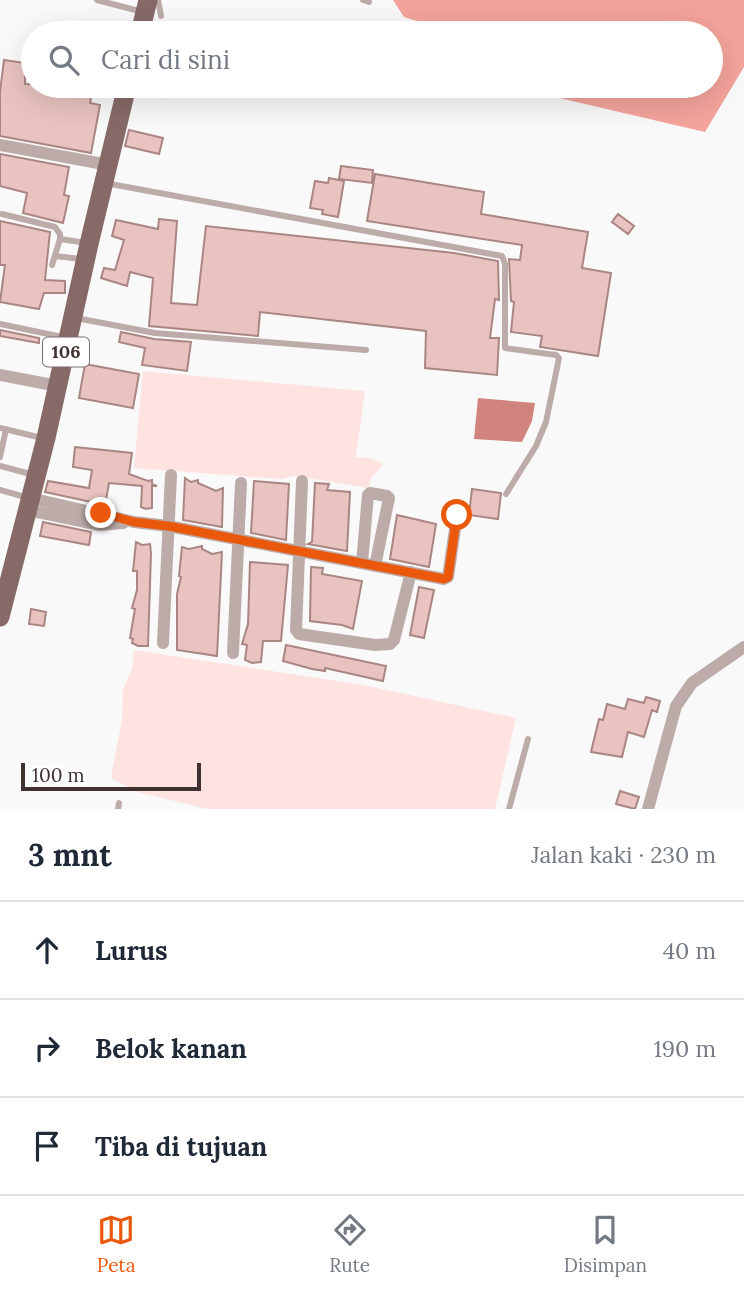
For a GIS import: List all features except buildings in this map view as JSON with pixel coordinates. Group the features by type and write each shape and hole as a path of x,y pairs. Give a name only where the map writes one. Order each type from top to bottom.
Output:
{"main road":[{"name":"106","path":"0,617 46,439 124,98"}],"street":[{"path":"0,145 106,174"},
{"path":"0,375 58,386"},
{"path":"163,643 170,475"},
{"path":"302,481 296,630 299,634 375,645 390,644 394,640 411,572"},
{"path":"233,653 241,483"},
{"path":"362,563 368,495 370,493 387,496 389,498 375,566"},
{"path":"28,504 168,526 447,578 457,515"},
{"path":"648,809 676,706 692,683 744,647"}],"lane":[{"path":"97,0 153,7"},
{"path":"106,174 502,256 505,264 505,348 556,355 559,358 546,422 536,446 506,494"},
{"path":"2,214 55,227 60,239 52,265"},
{"path":"60,239 88,252"},
{"path":"55,256 88,252"},
{"path":"74,317 155,333 366,350"},
{"path":"0,324 69,338"},
{"path":"0,457 3,428 46,439"},
{"path":"0,466 35,476"},
{"path":"0,490 28,504"},
{"path":"509,809 528,739"}],"shaded area":[{"path":"393,0 744,0 744,67 705,132 559,98 723,98 723,21 417,21 404,17"},
{"path":"143,371 365,391 356,457 381,462 382,466 371,478 368,488 295,476 280,479 134,468"},
{"path":"478,398 535,403 532,421 522,442 474,439"},
{"path":"134,650 364,685 516,718 495,809 208,809 137,792 111,778 122,719 123,690 132,668"}],"route":[{"path":"101,513 134,522 168,526 444,579 448,577 457,515"}]}
